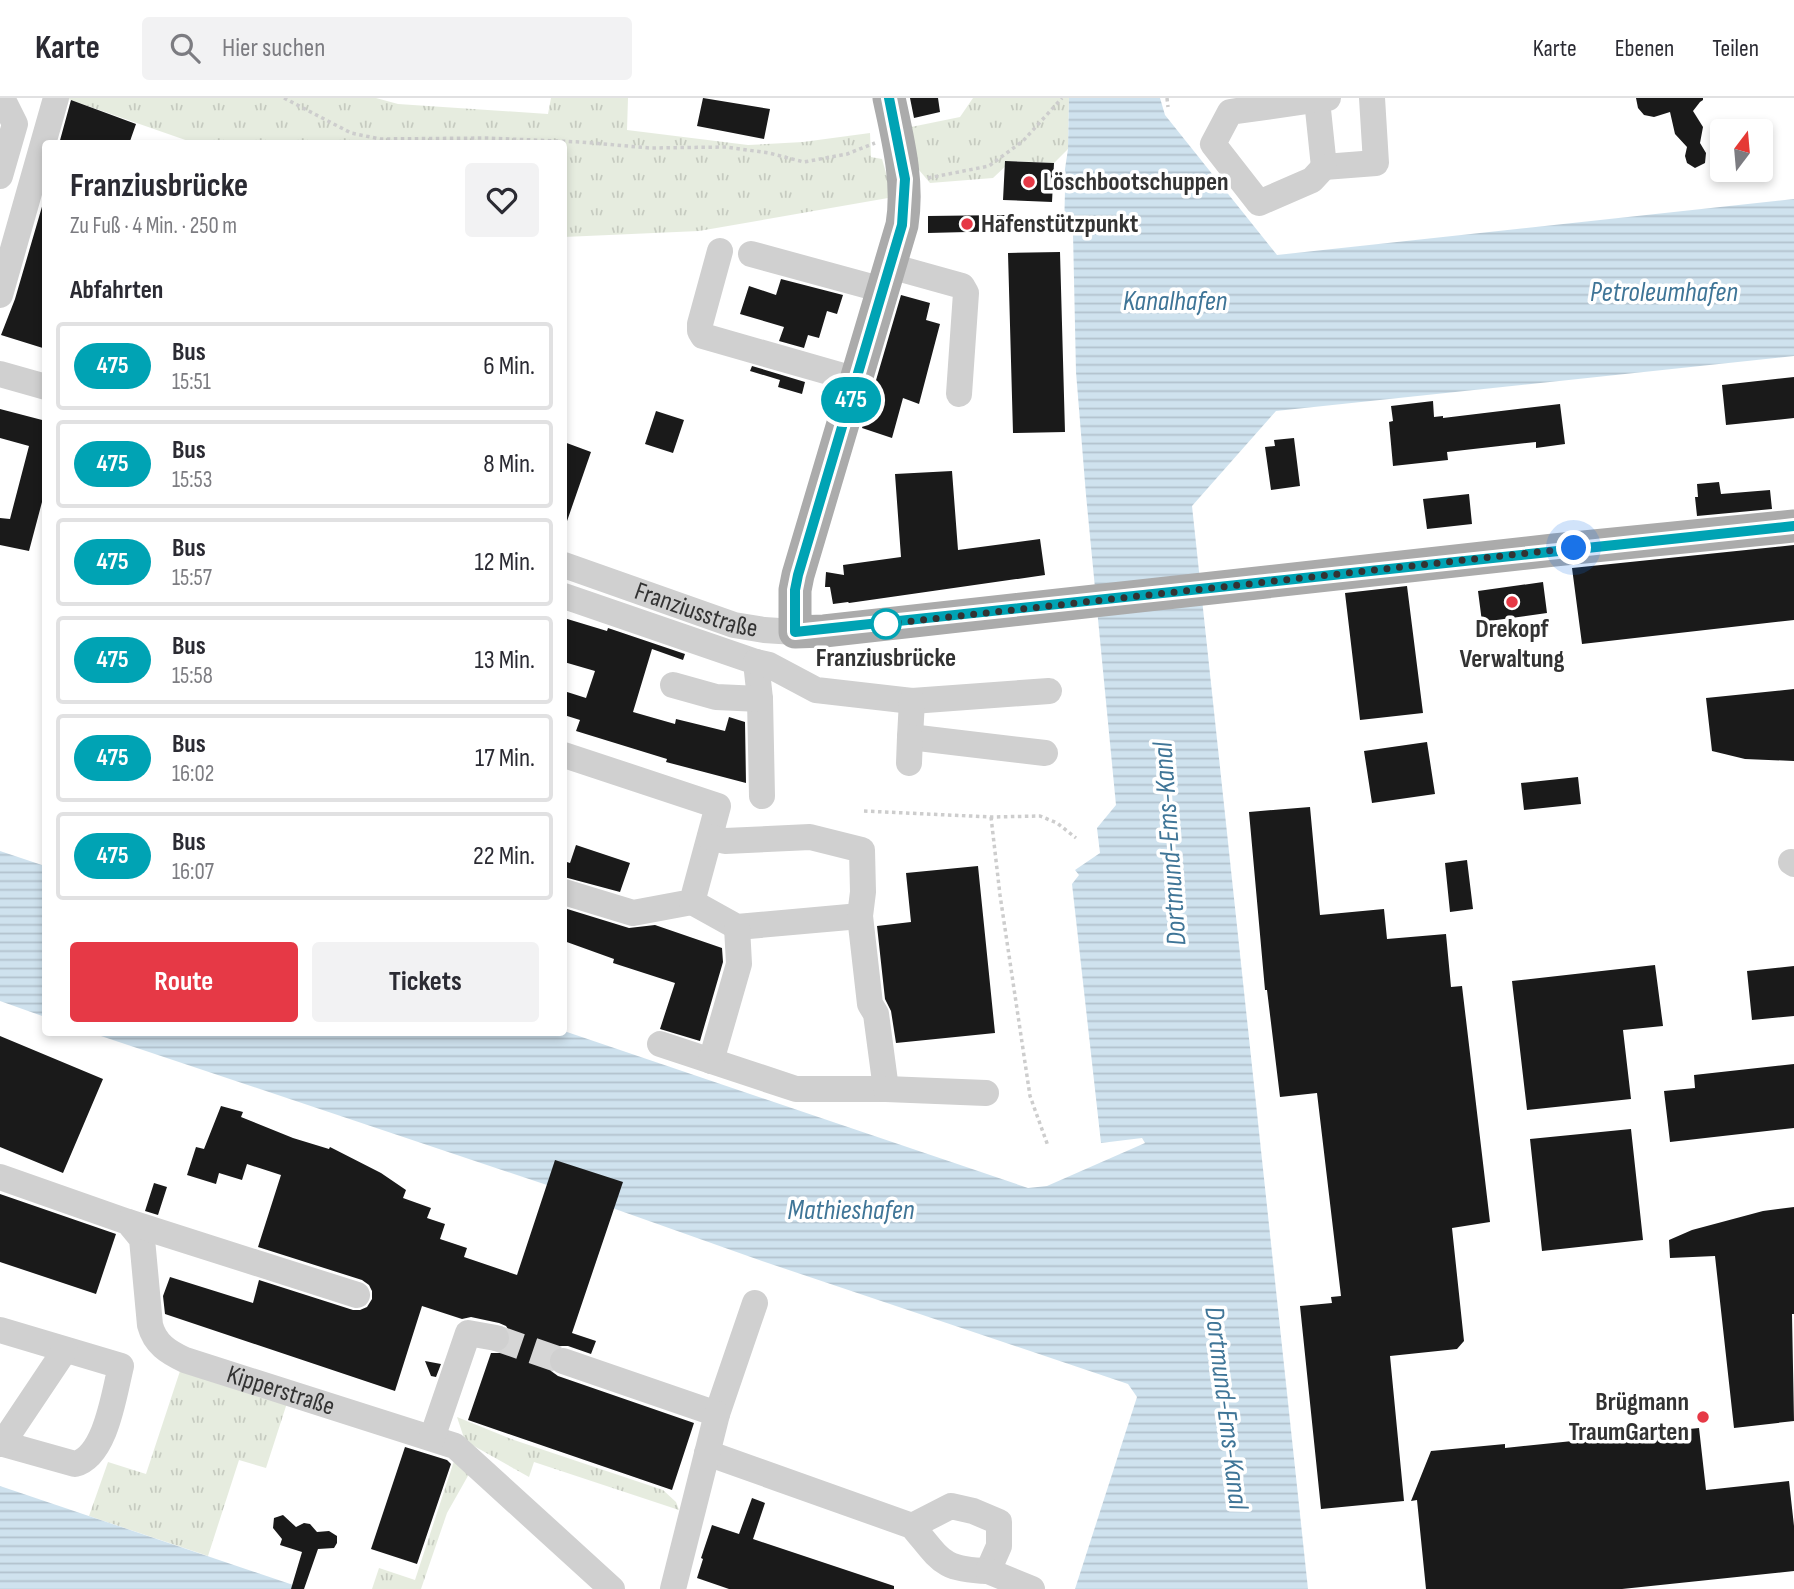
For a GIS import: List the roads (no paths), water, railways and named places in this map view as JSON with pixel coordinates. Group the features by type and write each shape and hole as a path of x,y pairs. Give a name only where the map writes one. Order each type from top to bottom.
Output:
{"main road":[{"path":"795,632 795,590 798,575 902,225 905,179 889,98"},
{"name":"Franziusstraße","path":"795,632 1794,526"}],"street":[{"path":"0,176 15,124 2,98"},
{"path":"43,140 55,98"},
{"path":"1324,167 1323,99 1230,112 1213,144 1259,203 1312,180 1324,167 1376,163 1372,98"},
{"path":"0,295 42,145"},
{"path":"720,251 699,324 704,336 857,380"},
{"path":"751,254 887,278 962,286 966,293 959,394"},
{"path":"0,374 42,386"},
{"name":"Franziusstraße","path":"567,566 734,625 795,632"},
{"path":"567,597 769,665 816,690 912,701 1049,691"},
{"path":"756,662 760,699 762,796"},
{"path":"673,685 716,697 760,699"},
{"path":"912,701 909,750 1045,752"},
{"path":"567,756 718,806 692,902"},
{"path":"710,837 725,841 810,837 862,850 863,892 860,916 870,1004 876,1014 886,1089"},
{"path":"567,893 633,913 692,902 737,927 860,916"},
{"path":"711,1061 739,964 737,927"},
{"path":"660,1044 796,1089 986,1093"},
{"path":"0,1177 128,1222 357,1295"},
{"name":"Kipperstraße","path":"128,1222 142,1239 150,1325 152,1333 165,1350 186,1360 455,1446 612,1589"},
{"path":"673,1589 717,1414 755,1303"},
{"path":"0,1330 121,1366 106,1426 93,1453 85,1462 75,1464 1,1443 65,1350"},
{"path":"432,1438 468,1333 496,1338"},
{"path":"564,1361 717,1414"},
{"path":"707,1453 912,1526 944,1563 961,1570 988,1571 1032,1589"},
{"path":"912,1526 951,1506 974,1511 999,1522 999,1545 988,1571"}],"water":[{"path":"1069,98 1160,98 1165,115 1277,255 1794,199 1794,356 1276,411 1192,506 1308,1589 1075,1589 1137,1397 1128,1384 101,1036 567,1036 567,1032 1028,1188 1047,1186 1145,1143 1142,1138 1101,1143 1072,884 1079,875 1075,870 1100,853 1097,828 1116,805 1076,372 1073,233 1064,233 1065,190 1062,189 1068,149"},
{"path":"0,851 42,865 42,1016 0,1001"},
{"path":"0,1486 305,1589 0,1589"}],"tunnel":[{"path":"496,1338 563,1361"}],"place":[{"name":"Löschbootschuppen","path":"1029,182"},
{"name":"Hafenstützpunkt","path":"967,224"},
{"name":"Drekopf Verwaltung","path":"1512,602"},
{"name":"Franziusbrücke","path":"886,624"},
{"name":"Brügmann TraumGarten","path":"1703,1417"}],"water label":[{"name":"Petroleumhafen","path":"1664,292"},
{"name":"Kanalhafen","path":"1175,301"},
{"name":"Dortmund-Ems-Kanal","path":"1170,844"},
{"name":"Mathieshafen","path":"851,1210"},
{"name":"Dortmund-Ems-Kanal","path":"1226,1408"}]}
